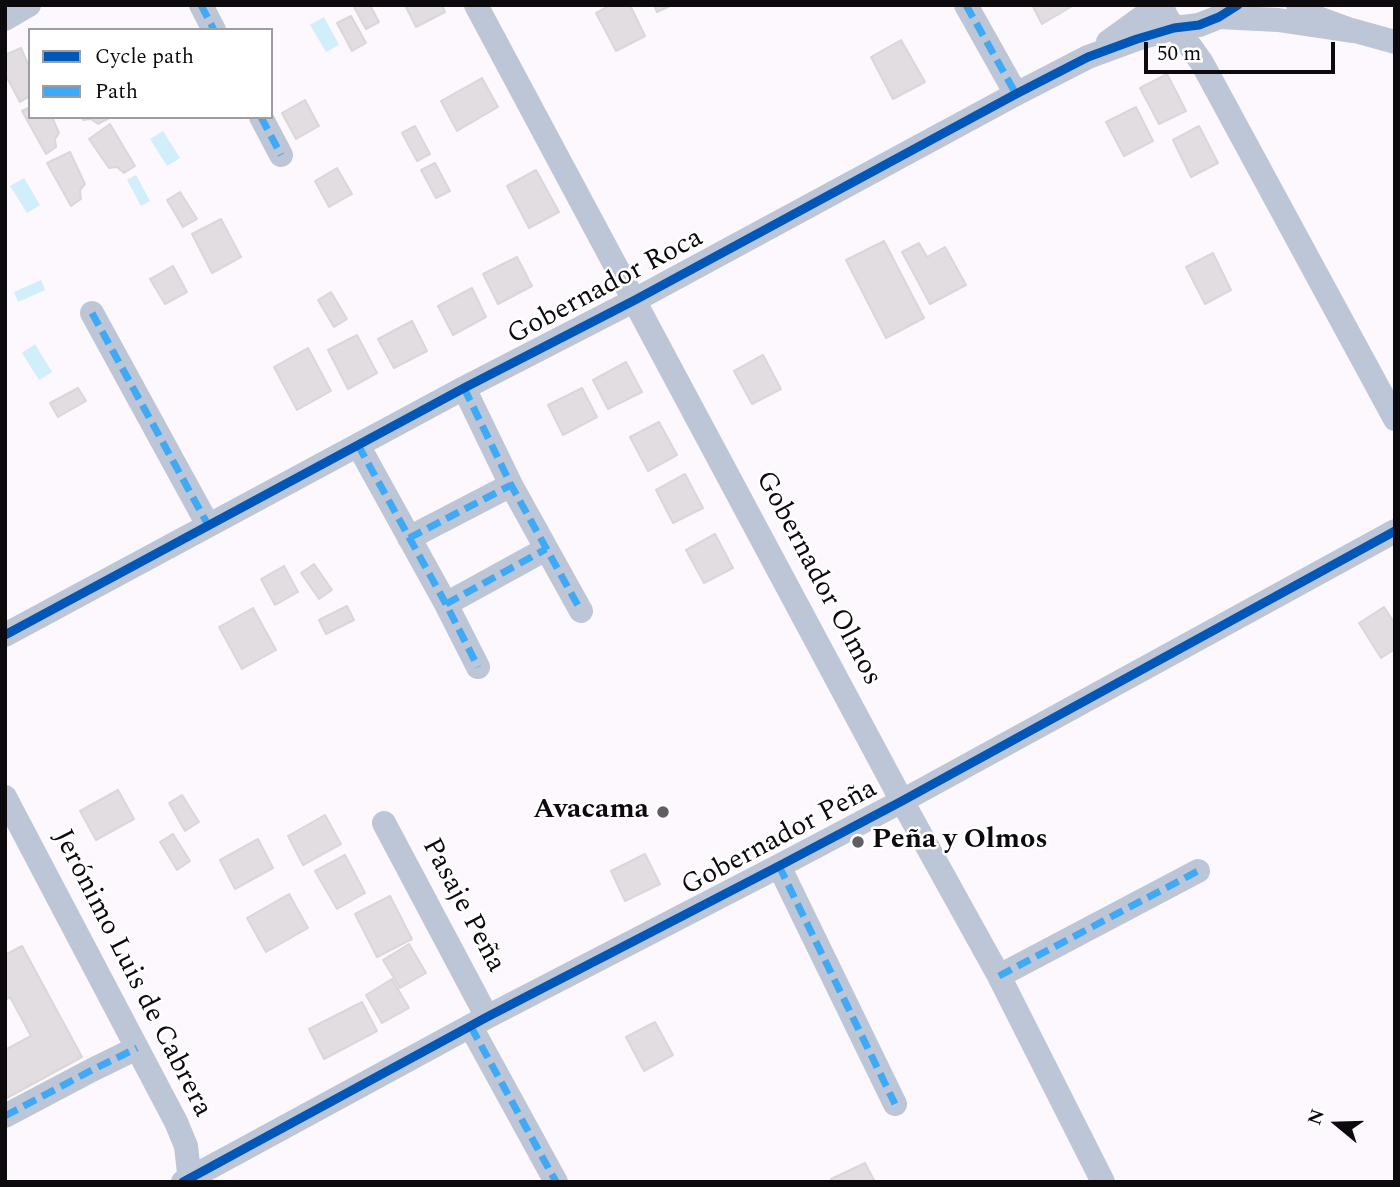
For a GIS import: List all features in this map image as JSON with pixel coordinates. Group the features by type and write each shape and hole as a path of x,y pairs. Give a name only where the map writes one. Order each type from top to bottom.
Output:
{"street":[{"path":"5,19 29,5"},
{"path":"201,5 213,28"},
{"name":"Gobernador Olmos","path":"476,5 902,801 999,976 1103,1182"},
{"path":"966,5 1016,94"},
{"path":"1161,5 1174,28 1202,63 1395,419"},
{"name":"Gobernador Roca","path":"1088,57 1161,5"},
{"path":"1298,5 1318,18 1395,43"},
{"path":"1229,11 1352,31"},
{"name":"Gobernador Roca","path":"5,635 1088,57 1174,28 1199,25 1229,11"},
{"path":"262,119 281,155"},
{"path":"92,313 208,526"},
{"path":"464,388 510,485 580,611"},
{"path":"358,445 478,667"},
{"path":"409,538 510,485"},
{"name":"Gobernador Peña","path":"188,1180 479,1022 902,801 1395,531"},
{"path":"446,604 546,549"},
{"name":"Jerónimo Luis de Cabrera","path":"5,797 176,1122 186,1146 188,1180"},
{"name":"Pasaje Peña","path":"384,823 556,1182"},
{"path":"779,866 895,1104"},
{"path":"999,976 1198,871"},
{"path":"5,1116 137,1048"}],"water":[{"path":"324,17 339,45 326,52 310,25"},
{"path":"163,131 180,158 167,166 150,139"},
{"path":"136,175 150,201 141,206 127,180"},
{"path":"24,178 40,205 27,213 10,186"},
{"path":"41,280 45,290 18,302 14,292"},
{"path":"35,344 52,372 39,380 22,353"}],"building":[{"path":"353,5 370,5 379,22 366,29"},
{"path":"405,5 442,5 445,12 416,27"},
{"path":"610,5 630,5 645,36 616,51 596,13"},
{"path":"654,5 672,5 657,12"},
{"path":"1032,5 1074,5 1042,24"},
{"path":"351,16 366,43 352,51 337,23"},
{"path":"901,40 925,82 893,99 871,57"},
{"path":"21,48 28,64 28,97 20,102 5,74 5,55"},
{"path":"1167,74 1186,111 1159,124 1140,88"},
{"path":"482,78 498,107 457,131 441,101"},
{"path":"305,100 319,126 296,139 282,113"},
{"path":"1136,107 1153,141 1124,156 1106,122"},
{"path":"28,108 28,119 53,119 59,133 55,139 56,147 46,154 22,111"},
{"path":"91,119 107,119 98,124"},
{"path":"110,124 135,166 124,173 117,167 109,168 89,139"},
{"path":"415,126 430,154 417,161 402,133"},
{"path":"1199,126 1218,163 1191,177 1173,140"},
{"path":"70,152 85,184 80,190 81,199 71,206 47,163"},
{"path":"435,163 450,191 436,198 421,170"},
{"path":"337,168 352,194 329,207 315,181"},
{"path":"536,170 559,212 529,228 507,186"},
{"path":"180,192 197,219 183,227 167,200"},
{"path":"221,219 241,257 212,273 192,234"},
{"path":"884,241 924,318 886,338 846,260"},
{"path":"919,243 927,257 945,247 966,285 930,304 902,252"},
{"path":"1213,253 1231,290 1205,304 1186,267"},
{"path":"517,257 532,286 498,304 483,274"},
{"path":"173,266 187,292 165,304 150,279"},
{"path":"472,288 486,317 453,335 438,306"},
{"path":"331,292 347,319 334,327 318,300"},
{"path":"412,321 427,351 394,368 378,339"},
{"path":"357,335 377,373 348,389 328,350"},
{"path":"308,348 331,391 297,410 274,367"},
{"path":"763,355 781,389 752,404 734,371"},
{"path":"626,362 642,392 608,409 593,380"},
{"path":"78,388 86,401 58,417 50,403"},
{"path":"582,388 597,417 563,435 548,405"},
{"path":"659,422 677,455 648,471 630,437"},
{"path":"685,474 703,508 673,523 656,490"},
{"path":"715,534 733,568 704,583 686,550"},
{"path":"314,564 332,590 319,599 301,573"},
{"path":"284,566 298,592 275,605 261,579"},
{"path":"347,606 354,620 326,634 319,620"},
{"path":"1384,607 1395,624 1395,649 1381,658 1359,623"},
{"path":"253,608 276,650 242,669 219,627"},
{"path":"118,790 134,819 96,840 80,811"},
{"path":"182,795 199,822 185,831 169,803"},
{"path":"325,815 341,844 303,865 288,836"},
{"path":"173,834 190,861 177,870 160,842"},
{"path":"258,839 273,868 235,889 220,860"},
{"path":"645,854 660,884 625,901 611,871"},
{"path":"345,855 365,893 337,909 315,871"},
{"path":"289,894 308,928 266,952 247,918"},
{"path":"390,896 412,939 377,957 355,914"},
{"path":"409,944 426,973 400,988 383,960"},
{"path":"22,946 82,1057 5,1099 5,1050 31,1036 10,997 5,1000 5,955"},
{"path":"392,979 409,1008 382,1023 366,995"},
{"path":"362,1002 377,1031 324,1059 309,1029"},
{"path":"655,1022 673,1055 644,1071 626,1037"},
{"path":"865,1163 875,1182 832,1182 831,1179"}],"marked path":[{"path":"201,5 213,28"},
{"path":"966,5 1016,94"},
{"path":"262,119 281,155"},
{"path":"92,313 208,525"},
{"path":"464,388 511,485 581,611"},
{"path":"358,445 478,667"},
{"path":"409,538 511,485"},
{"path":"446,604 546,549"},
{"path":"779,866 895,1104"},
{"path":"999,976 1198,871"},
{"path":"471,1027 556,1182"},
{"path":"5,1116 137,1048"}],"cycle path":[{"path":"5,635 1088,57 1174,28 1199,25 1238,5"},
{"path":"183,1182 487,1017 902,801 1395,531"}],"place":[{"name":"Avacama","path":"663,812"},
{"name":"Peña y Olmos","path":"858,842"}]}
